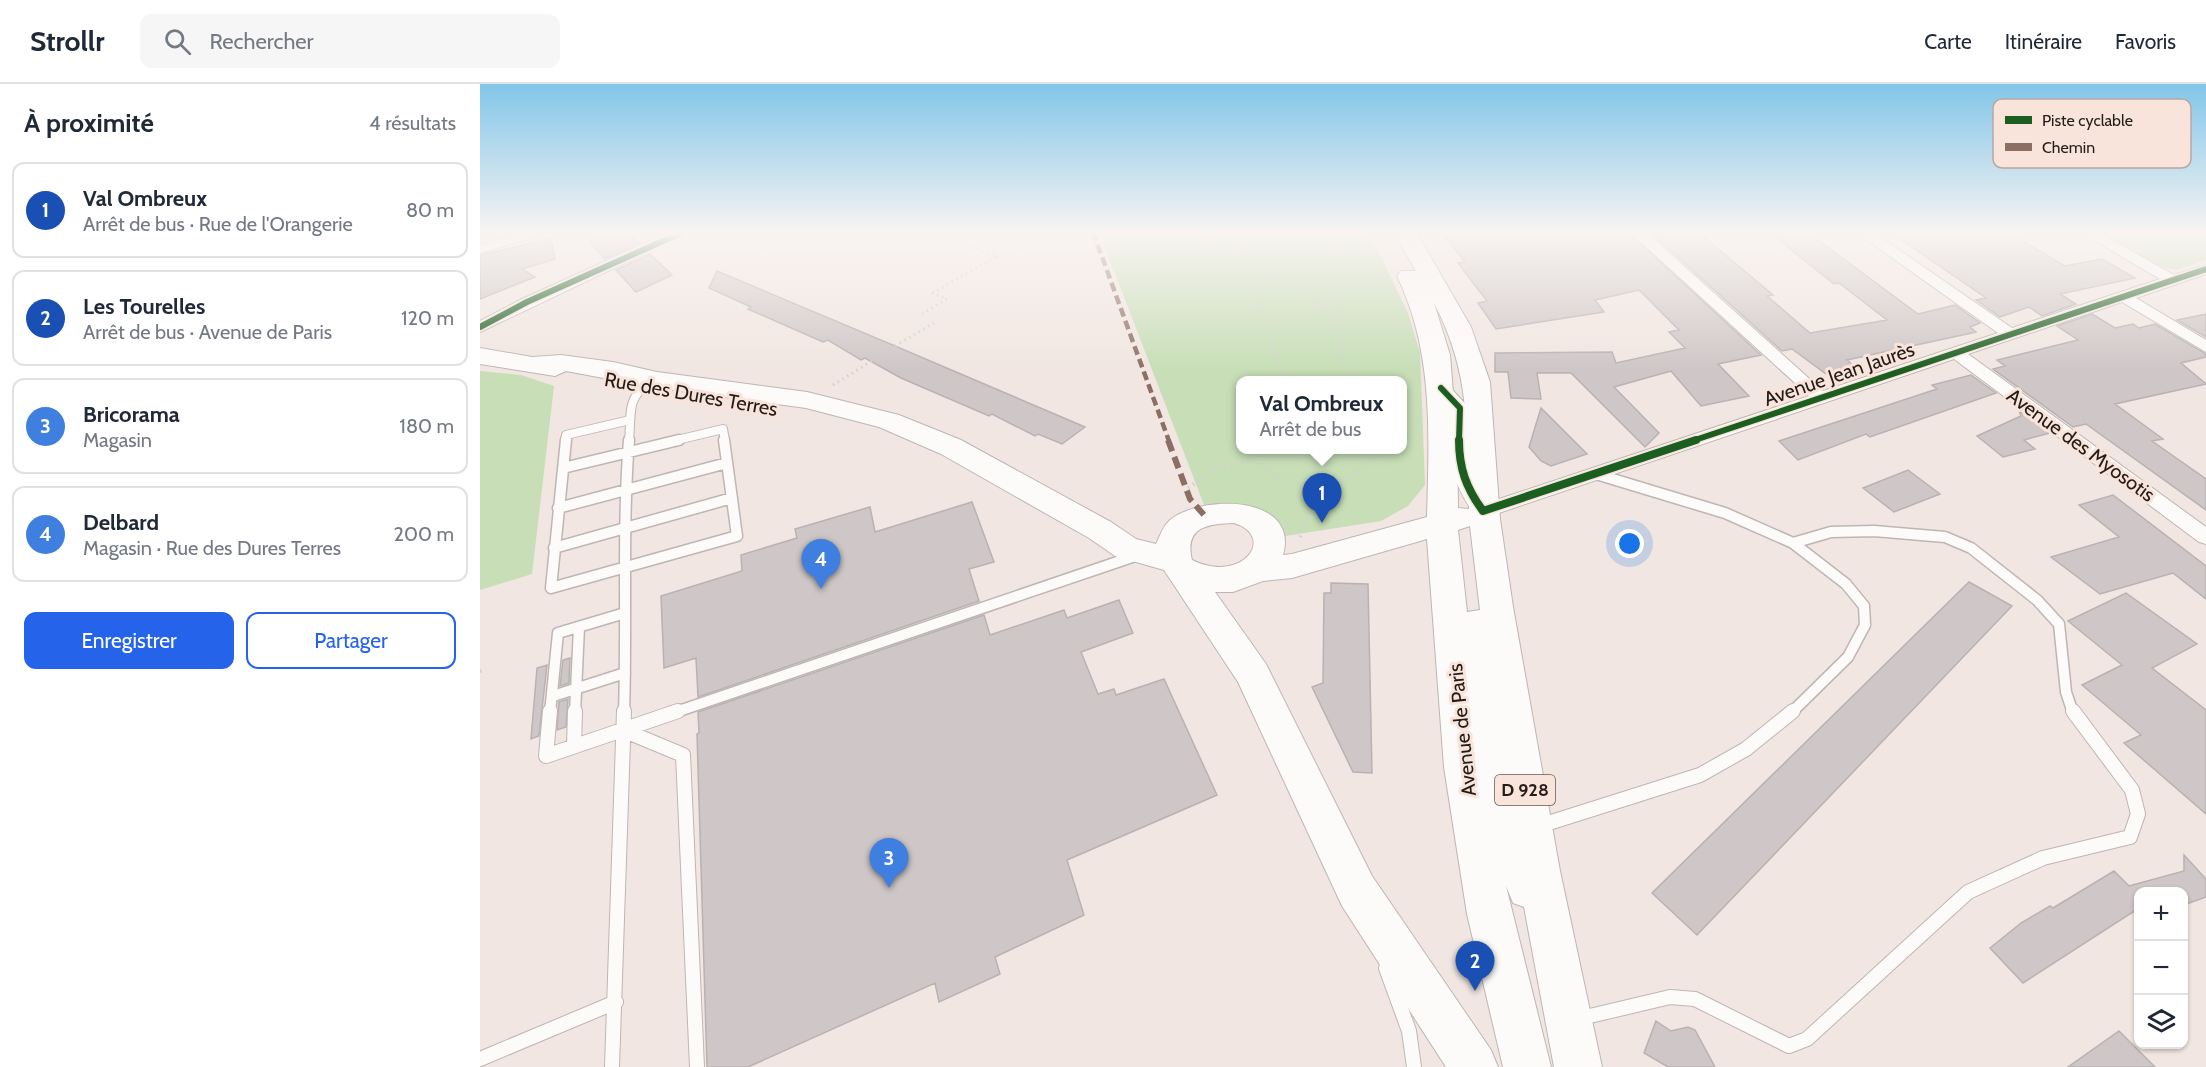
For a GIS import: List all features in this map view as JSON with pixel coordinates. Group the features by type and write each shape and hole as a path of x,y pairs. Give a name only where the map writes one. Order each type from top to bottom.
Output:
{"main road":[{"name":"Avenue de Paris","path":"1410,278 1422,302 1437,355 1441,387 1442,524 1464,767 1489,914 1527,1067"},
{"name":"D 928","path":"1431,278 1456,323 1472,361 1478,398 1483,511 1553,951 1578,1067"},
{"name":"Rue des Dures Terres","path":"484,354 791,411 850,412"},
{"name":"Rue des Dures Terres","path":"649,384 807,400 889,421 920,433 1141,554 1178,555"},
{"name":"Avenue Jean Jaurès","path":"1357,546 1483,511"},
{"path":"1178,555 1194,519 1228,512 1250,517 1259,523 1266,530 1273,553 1292,566 1357,546"},
{"path":"1442,524 1468,550 1500,816 1553,951"},
{"name":"Rue des Dures Terres","path":"1100,530 1143,536 1178,555"},
{"path":"1178,555 1195,577 1221,581 1238,577 1273,553 1357,546"},
{"path":"1178,555 1253,674 1357,891 1474,1067"}],"street":[{"path":"480,327 527,302 581,278"},
{"path":"1688,278 1821,398"},
{"path":"1929,278 2008,333"},
{"name":"Avenue Jean Jaurès","path":"1483,511 2174,278"},
{"path":"2122,296 2206,347"},
{"path":"480,319 527,302"},
{"name":"Avenue des Myosotis","path":"1955,352 2206,537"},
{"path":"1441,387 1460,408 1459,442 1464,478 1467,488 1483,511"}],"lane":[{"path":"612,1067 616,1002 625,673 627,528 625,490 633,398 649,384"},
{"path":"564,468 723,429 737,536 550,588 566,435 630,420"},
{"path":"558,508 727,463"},
{"path":"1532,828 1565,820 1700,775 1746,749 1804,702 1848,657 1865,626 1864,606 1846,584 1792,543 1725,513 1596,474"},
{"path":"554,548 732,498"},
{"path":"1568,1022 1670,997 1695,999 1789,1046 1807,1039 1968,892 2043,858 2130,837 2138,814 2132,790 2075,717 2066,692 2059,624 2037,600 1971,548 1945,537 1895,532 1831,532 1792,543"},
{"path":"625,613 558,633 546,756 1141,554"},
{"path":"574,746 579,627"},
{"path":"553,696 625,673"},
{"path":"623,729 683,755 697,1067"},
{"path":"1357,891 1409,1032 1414,1067"},
{"path":"480,1059 616,1002"}],"path":[{"path":"922,314 948,299 933,293 958,278 964,281"},
{"path":"1250,278 1282,376"},
{"path":"1282,278 1337,316"},
{"path":"1337,278 1337,316 1345,376"},
{"path":"896,346 938,321"},
{"path":"807,400 873,361"},
{"path":"1249,454 1252,460 1280,478 1320,485 1356,476 1374,461 1377,454"},
{"path":"1188,488 1217,468 1252,460"},
{"path":"1273,553 1320,485"},
{"path":"480,671 486,669"}],"green space":[{"path":"1117,278 1391,278 1408,313 1420,353 1425,485 1408,506 1381,521 1279,537 1206,510"},
{"path":"480,371 521,375 554,386 532,574 480,590"}],"building":[{"path":"480,278 533,278 480,299"},
{"path":"623,278 666,278 636,292"},
{"path":"714,278 733,278 1085,427 1062,444 1038,434 1035,436 992,414 989,416 901,378 865,358 861,360 828,340 823,342 748,309 751,307 709,288"},
{"path":"1469,278 1678,278 1761,355 1718,364 1749,396 1701,406 1671,371 1614,387 1659,433 1645,447 1571,373 1537,373 1541,399 1511,398 1508,372 1495,372 1495,353 1612,352 1616,363 1685,348 1669,332 1679,330 1639,290 1595,300 1604,312 1496,329 1478,303 1487,301"},
{"path":"1701,278 1753,278 1773,295 1767,296 1810,333 1887,320 1839,283 1834,284 1826,278 1869,278 1918,314 1955,305 1980,323 1970,327 1976,332 1847,360 1853,365 1826,374 1792,349 1782,351"},
{"path":"1957,278 2135,278 2060,294 2076,304 2042,316 2029,307 2000,317 1976,300 1986,298"},
{"path":"2092,314 2115,328 2133,324 2139,328 2155,324 2206,354 2206,357 2181,363 2206,384 2115,404 2163,439 2152,441 2206,479 2206,510 2086,424 2073,427 1993,369 2005,366 1997,360 2078,340 2057,326"},
{"path":"2206,314 2206,337 2177,320"},
{"path":"1971,375 1996,393 1870,437 1866,434 1798,460 1779,441 1937,389 1932,385"},
{"path":"1541,408 1587,454 1551,466 1541,461 1529,447"},
{"path":"2019,411 2050,433 2024,440 2035,449 2003,457 1977,436 2021,416"},
{"path":"1908,470 1940,494 1894,512 1863,488"},
{"path":"2113,495 2206,566 2206,599 2173,573 2100,594 2051,557 2119,537 2079,505"},
{"path":"972,502 994,562 969,569 979,601 698,697 696,658 664,668 661,596 742,571 741,555 797,538 795,529 870,507 875,532"},
{"path":"1969,582 2012,606 1697,935 1652,893"},
{"path":"1331,583 1368,584 1372,773 1353,772 1312,687 1323,683 1324,593 1331,593"},
{"path":"2126,593 2197,644 2152,668 2206,710 2206,814 2124,743 2141,735 2082,685 2122,665 2068,621"},
{"path":"1119,600 1133,633 1081,652 1098,694 1114,689 1116,695 1164,679 1217,795 1067,860 1084,915 995,957 1000,974 939,1002 935,983 748,1067 707,1067 698,712 984,615 990,635 1064,610 1067,618"},
{"path":"570,658 569,683 560,686 563,660"},
{"path":"547,665 539,736 531,739 537,668"},
{"path":"568,699 566,727 557,730 559,702"},
{"path":"2184,855 2206,879 2206,897 2188,904 2188,887 2134,887 2134,911 2023,983 1990,948 2021,923 2050,906 2053,908 2114,871 2129,886 2184,871"},
{"path":"1656,1021 1671,1031 1688,1027 1695,1030 1715,1067 1668,1067 1644,1053"},
{"path":"2119,1031 2134,1046 2134,1049 2137,1049 2155,1067 2068,1067"}],"marked path":[{"path":"1110,278 1190,499 1204,515"}],"cycle path":[{"path":"480,327 527,302 581,278"},
{"path":"1441,388 1460,408 1461,469 1468,491 1483,511 2179,278"}],"place":[{"name":"Val Ombreux","path":"1322,523"},
{"name":"Delbard","path":"821,589"},
{"name":"Bricorama","path":"889,888"},
{"name":"Les Tourelles","path":"1475,991"}]}
